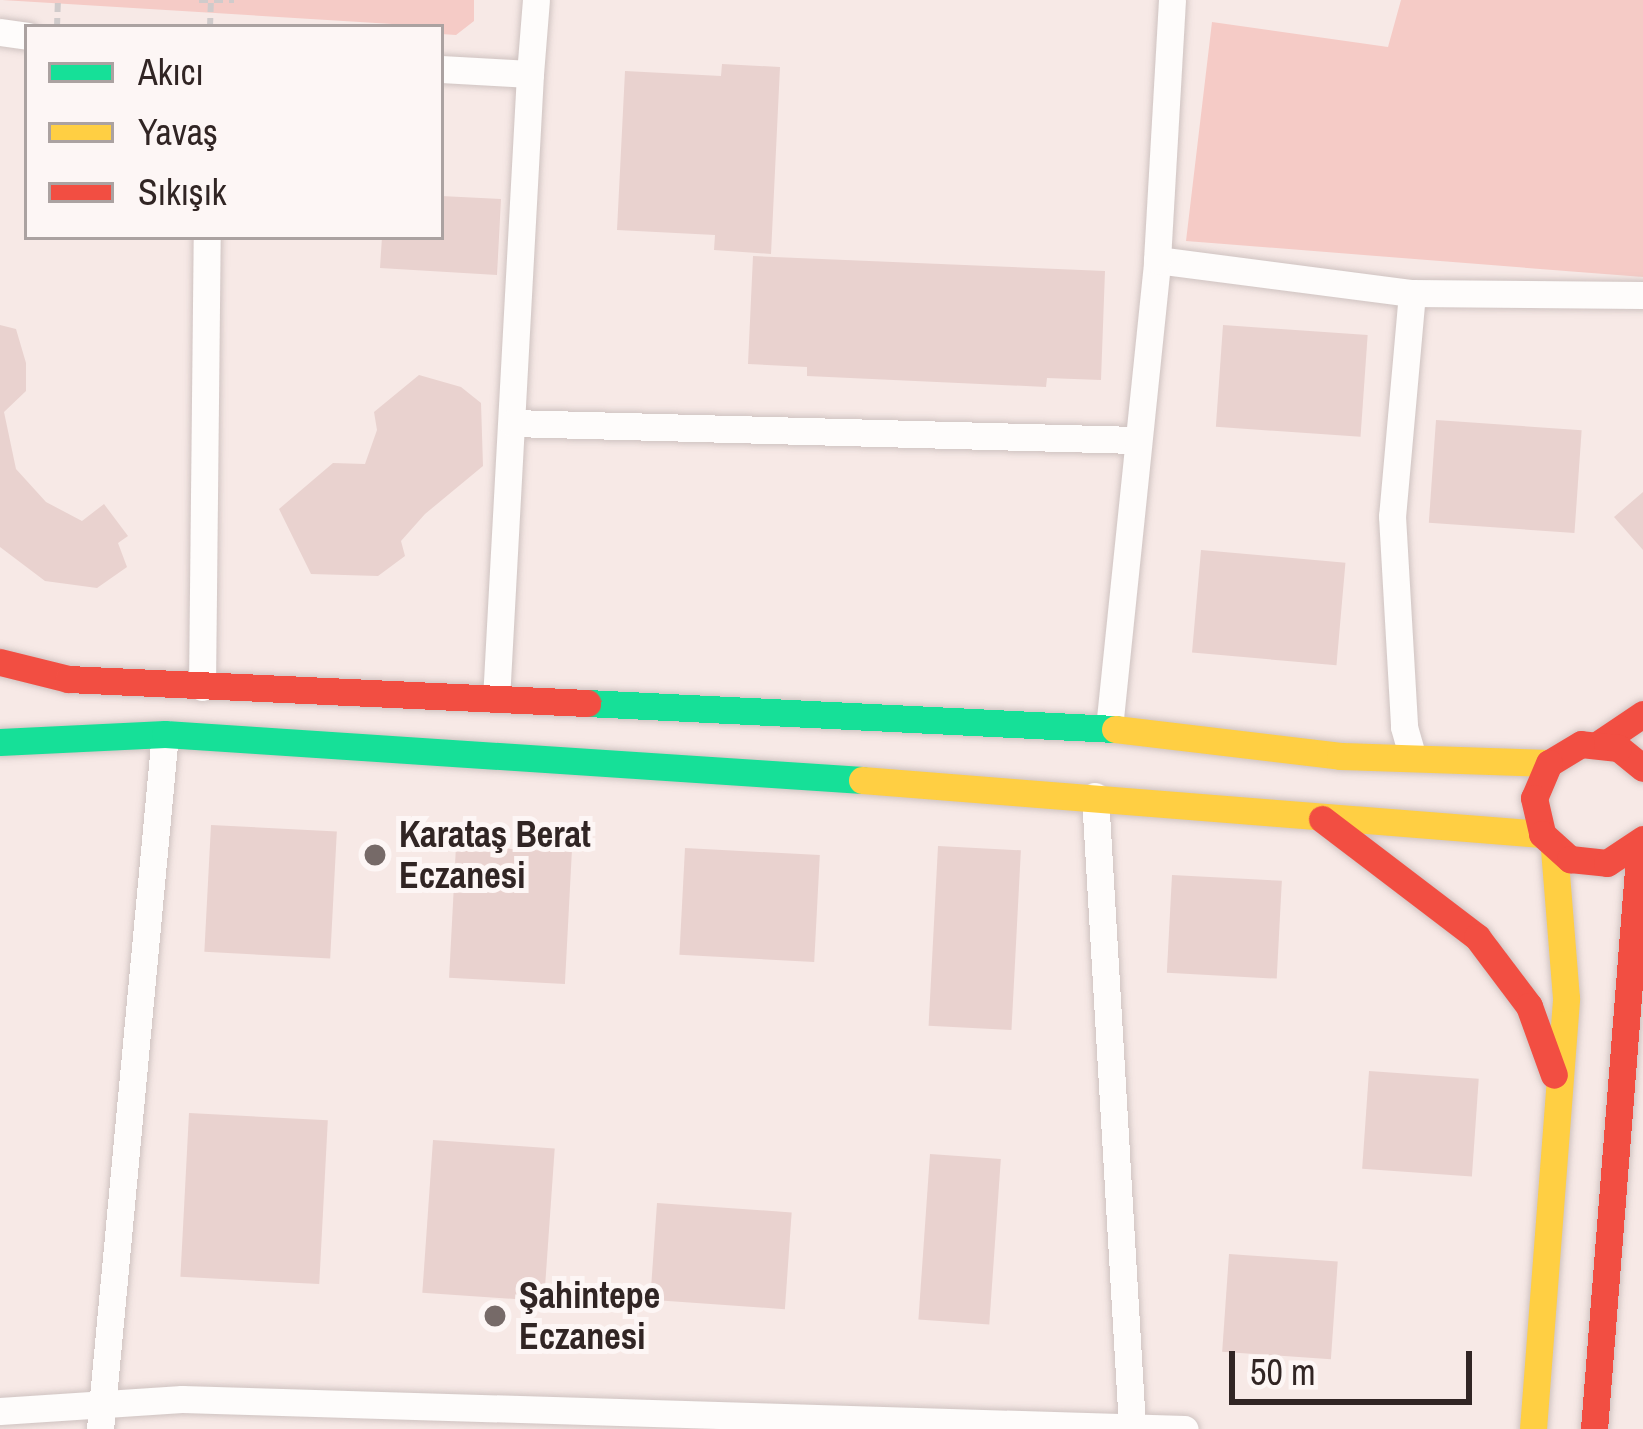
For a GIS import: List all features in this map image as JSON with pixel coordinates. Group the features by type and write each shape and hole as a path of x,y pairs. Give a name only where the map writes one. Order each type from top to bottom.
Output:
{"street":[{"path":"496,699 536,0"},
{"path":"1109,728 1157,260 1172,0"},
{"path":"444,69 530,74"},
{"path":"202,687 207,240"},
{"path":"1157,260 1412,292 1643,296"},
{"path":"1412,292 1392,516 1413,758"},
{"path":"512,423 1136,440"},
{"path":"0,662 68,679 1109,728 1413,758 1549,763 1600,743 1643,714"},
{"path":"0,742 165,734 1096,796 1322,820 1435,820 1548,842 1607,863 1641,841"},
{"path":"101,1417 165,734"},
{"path":"1600,743 1643,768"},
{"path":"1533,1429 1566,998 1548,842 1534,798 1549,763"},
{"path":"1096,796 1132,1427"},
{"path":"1322,820 1477,937 1529,1006 1559,1090"},
{"path":"1594,1429 1641,841"},
{"path":"0,1411 101,1417 182,1400 858,1424 1186,1429"}],"path":[{"path":"199,0 234,0"}],"shaded area":[{"path":"2,0 474,0 474,21 456,35 444,34 444,24"},
{"path":"1401,0 1643,0 1643,277 1186,241 1212,22 1388,47"}],"building":[{"path":"722,64 780,67 771,254 714,250 715,235 617,230 625,71 721,76"},
{"path":"444,196 501,199 497,275 380,268 382,240 444,240"},
{"path":"753,256 1105,271 1101,380 1047,378 1046,387 807,376 807,367 748,364"},
{"path":"0,325 16,329 26,363 26,391 4,412 16,469 46,502 82,521 104,504 128,536 118,543 127,567 97,588 45,581 0,547"},
{"path":"1223,325 1368,335 1361,437 1216,427"},
{"path":"419,375 461,387 481,403 483,466 425,514 401,541 405,556 378,576 311,574 279,509 333,463 365,464 377,430 374,412"},
{"path":"1436,420 1582,430 1574,533 1429,523"},
{"path":"1643,492 1643,550 1614,517"},
{"path":"1201,550 1345,563 1336,665 1192,653"},
{"path":"211,825 337,832 330,958 204,952"},
{"path":"456,846 572,852 565,984 449,978"},
{"path":"938,846 1021,850 1011,1030 929,1026"},
{"path":"685,848 820,855 814,962 679,955"},
{"path":"1172,875 1282,881 1277,979 1167,973"},
{"path":"1369,1071 1479,1079 1472,1176 1362,1169"},
{"path":"189,1113 328,1120 319,1284 180,1277"},
{"path":"433,1140 555,1149 544,1301 422,1293"},
{"path":"930,1154 1001,1159 989,1325 918,1320"},
{"path":"657,1203 792,1212 785,1309 650,1300"},
{"path":"1229,1254 1338,1262 1331,1359 1222,1352"}],"traffic: fast":[{"path":"587,703 1115,729"},
{"path":"0,742 165,734 862,780"}],"traffic: slow":[{"path":"1115,729 1340,756 1549,763"},
{"path":"862,780 1542,834"},
{"path":"1533,1429 1566,998 1554,849"}],"traffic: jam":[{"path":"0,662 68,679 587,703"},
{"path":"1600,743 1643,714"},
{"path":"1643,768 1618,748 1581,744 1549,763 1534,798 1542,834 1570,859 1607,863 1643,839"},
{"path":"1322,819 1477,937 1529,1006 1554,1075"},
{"path":"1594,1429 1640,844"}],"place":[{"name":"Karataş Berat Eczanesi","path":"375,855"},
{"name":"Şahintepe Eczanesi","path":"495,1316"}]}
